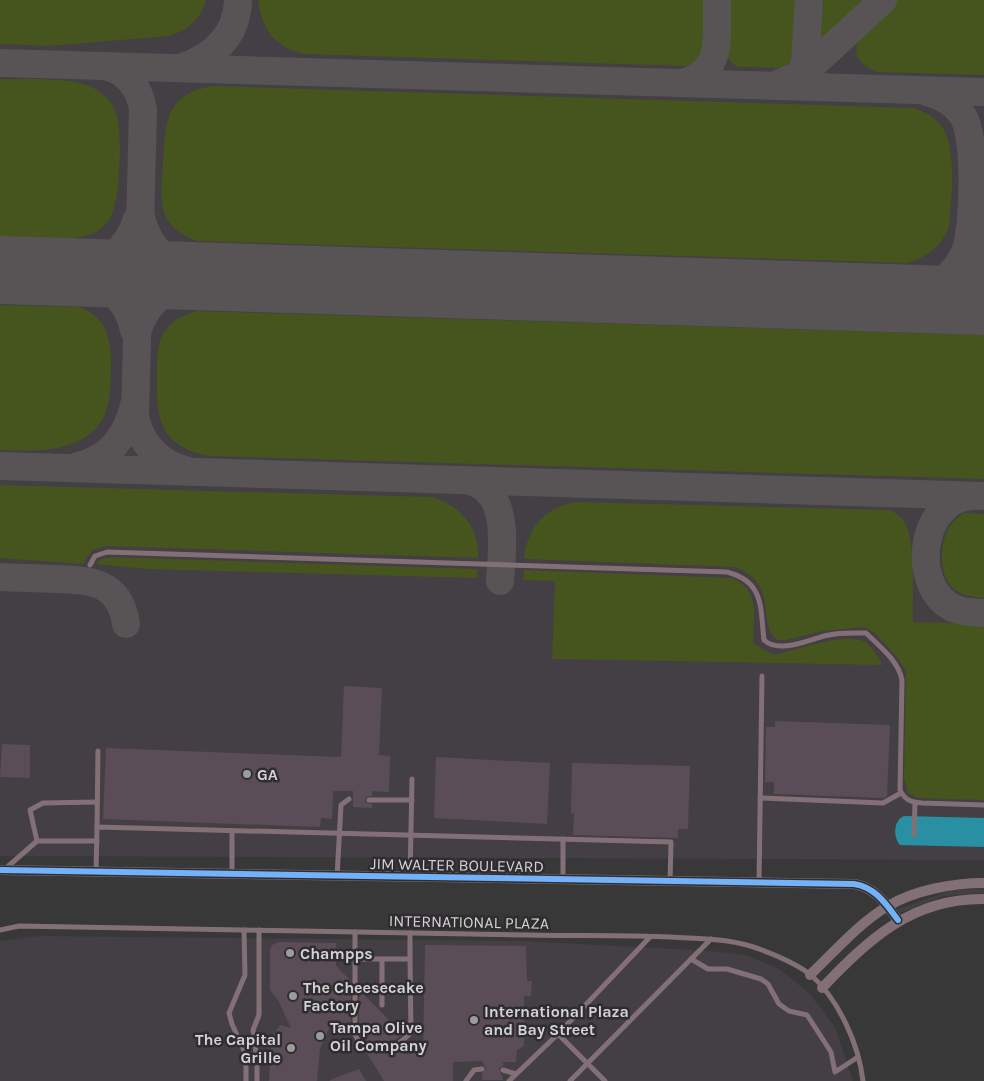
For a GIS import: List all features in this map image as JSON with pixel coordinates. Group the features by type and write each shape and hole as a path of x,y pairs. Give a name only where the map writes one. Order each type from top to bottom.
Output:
{"street":[{"name":"JIM WALTER BOULEVARD","path":"2,870 866,886 888,906 898,920"},
{"path":"810,975 866,923 888,906 918,894 953,885 984,883"},
{"path":"822,988 856,952 898,920 945,902 984,899"}],"lane":[{"path":"90,565 95,556 107,552 727,572 740,576 751,584 760,599 764,640 769,645 782,646 830,634 866,633 886,652 900,670 902,793 904,797 915,803 984,805"},
{"path":"759,883 762,676"},
{"path":"96,872 98,752"},
{"path":"410,878 412,779"},
{"path":"760,798 884,803 902,793"},
{"path":"337,877 340,805 349,799"},
{"path":"369,800 412,800"},
{"path":"37,841 30,810 36,805 97,802"},
{"path":"914,835 915,803"},
{"path":"97,827 671,842 670,882"},
{"path":"232,831 232,875"},
{"path":"563,839 563,881"},
{"path":"2,870 37,841 97,840"},
{"name":"INTERNATIONAL PLAZA","path":"0,930 20,926 650,937 739,942 762,950 810,975 822,988 838,1010 858,1056 863,1081"},
{"path":"244,930 245,975 230,1013 232,1024 246,1055 246,1081"},
{"path":"257,1081 257,1060 253,1030 259,1015 259,930"},
{"path":"355,932 354,1035 367,1046 386,1049 395,1046 410,1033 410,933"},
{"path":"509,1081 558,1034 650,937"},
{"path":"570,1081 711,939"},
{"path":"355,959 410,959"},
{"path":"382,959 382,1005"},
{"path":"691,959 708,969 727,969 761,979 768,984 779,1004 789,1011 807,1015 831,1052 835,1072 858,1056"},
{"path":"558,1034 605,1081"},
{"path":"466,1081 474,1070 482,1070"},
{"path":"503,1070 516,1074"}],"shaded area":[{"path":"0,0 984,0 984,860 0,856"},
{"path":"984,889 984,893 943,896 900,913 897,909 953,890"},
{"path":"39,936 523,941 711,951 747,955 779,969 809,993 835,1027 853,1081 0,1081 0,941"}],"green space":[{"path":"0,0 206,0 197,19 182,31 169,36 49,46 0,44"},
{"path":"258,0 710,0 710,29 707,48 703,56 687,66 304,54 285,47 271,35 263,20"},
{"path":"723,0 800,0 797,56 783,68 738,67 730,61 722,46"},
{"path":"825,0 868,0 816,45 816,10"},
{"path":"897,0 984,0 984,75 877,72 863,64 857,55 857,45 861,36 878,16"},
{"path":"0,79 52,80 78,83 100,92 112,104 118,122 120,149 117,193 111,217 105,225 94,233 61,239 0,236"},
{"path":"216,86 915,108 938,122 945,131 949,143 952,187 949,227 937,246 921,258 907,263 197,241 174,228 163,209 161,190 165,136 167,123 177,102 199,89"},
{"path":"0,305 79,307 98,318 103,326 110,344 111,355 108,406 98,426 82,439 72,444 48,449 0,450"},
{"path":"197,311 984,335 984,479 211,456 193,452 170,437 164,428 158,403 157,360 162,335 176,320"},
{"path":"0,485 431,497 451,506 466,519 476,537 478,558 105,546 92,550 83,564 0,558"},
{"path":"577,502 891,510 896,513 903,520 910,540 913,568 913,622 984,624 984,800 917,798 908,793 904,777 906,672 898,658 874,632 864,627 823,631 786,640 778,640 771,634 763,594 758,584 749,574 735,567 524,559 529,537 540,520 556,509"},
{"path":"964,513 984,514 984,598 965,595 954,589 945,577 943,569 942,552 945,537 949,527"},
{"path":"113,557 477,569 477,578 146,569 96,564 101,559"},
{"path":"524,570 732,578 748,590 752,598 754,606 753,643 772,654 833,640 854,639 869,645 883,665 552,659 555,581 523,580"}],"water":[{"path":"904,816 984,818 984,847 900,845 896,838 895,829 900,818"}],"building":[{"name":"GA","path":"344,686 382,688 379,755 390,756 389,792 372,791 372,796 366,797 365,802 372,804 372,808 353,807 353,791 333,791 332,819 321,818 320,827 103,819 106,748 341,757"},
{"path":"775,721 890,725 887,796 884,798 774,794 774,782 765,782 766,727 775,727"},
{"path":"2,744 30,745 30,778 0,777"},
{"path":"436,757 550,763 547,824 434,818"},
{"path":"572,763 690,766 688,829 678,829 678,838 573,835 574,814 571,813"},
{"path":"279,942 336,943 336,966 351,981 351,1036 332,1022 320,1049 317,1081 269,1081 271,1039 280,1025 291,1028 278,1000 270,990 270,951 272,945"},
{"name":"International Plaza and Bay Street","path":"425,945 526,946 527,981 532,981 531,996 524,996 524,1046 517,1050 516,1062 503,1062 503,1066 499,1068 503,1080 482,1080 482,1073 486,1069 482,1061 453,1062 453,1081 384,1081 365,1050 377,1053 391,1052 409,1040 423,1054"},
{"path":"359,990 403,1034 394,1041 379,1045 361,1037 359,1034"},
{"path":"359,1069 366,1081 330,1081 330,1080"}],"taxiway":[{"path":"183,67 205,57 222,43 233,24 237,13 238,0"},
{"path":"681,83 695,78 705,71 711,62 717,39 717,0"},
{"path":"797,78 805,64 809,0"},
{"path":"778,84 804,73 883,0"},
{"path":"0,63 984,92"},
{"path":"105,66 120,72 131,81 143,109 135,417 142,436 152,451 167,463 185,470"},
{"path":"806,293 890,296 922,291 939,283 949,275 961,260 969,238 971,222 972,163 968,129 961,113 953,105 943,98 927,92"},
{"path":"141,217 150,240 165,258 186,269 210,274"},
{"path":"66,270 90,267 110,257 126,241 137,219"},
{"path":"969,232 972,250 984,273"},
{"path":"0,273 61,274 99,284 114,294 126,309 134,330"},
{"path":"138,329 154,301 171,288 190,281 201,279 299,282"},
{"path":"78,466 89,463 108,452 122,436 134,405"},
{"path":"0,466 984,496"},
{"path":"464,480 479,485 490,494 497,506 501,520 502,536 500,581"},
{"path":"970,496 953,502 940,514 931,529 926,547 926,565 931,583 940,597 953,608 965,612 984,613"},
{"path":"0,577 67,579 91,582 110,591 117,599 123,610 126,624"}],"runway":[{"path":"0,270 984,301"}],"cycle path":[{"path":"0,870 854,884 874,892 898,920"}],"place":[{"name":"GA","path":"247,774"},
{"name":"Champps","path":"290,953"},
{"name":"The Cheesecake Factory","path":"293,996"},
{"name":"International Plaza and Bay Street","path":"474,1020"},
{"name":"Tampa Olive Oil Company","path":"320,1036"},
{"name":"The Capital Grille","path":"291,1048"}]}
